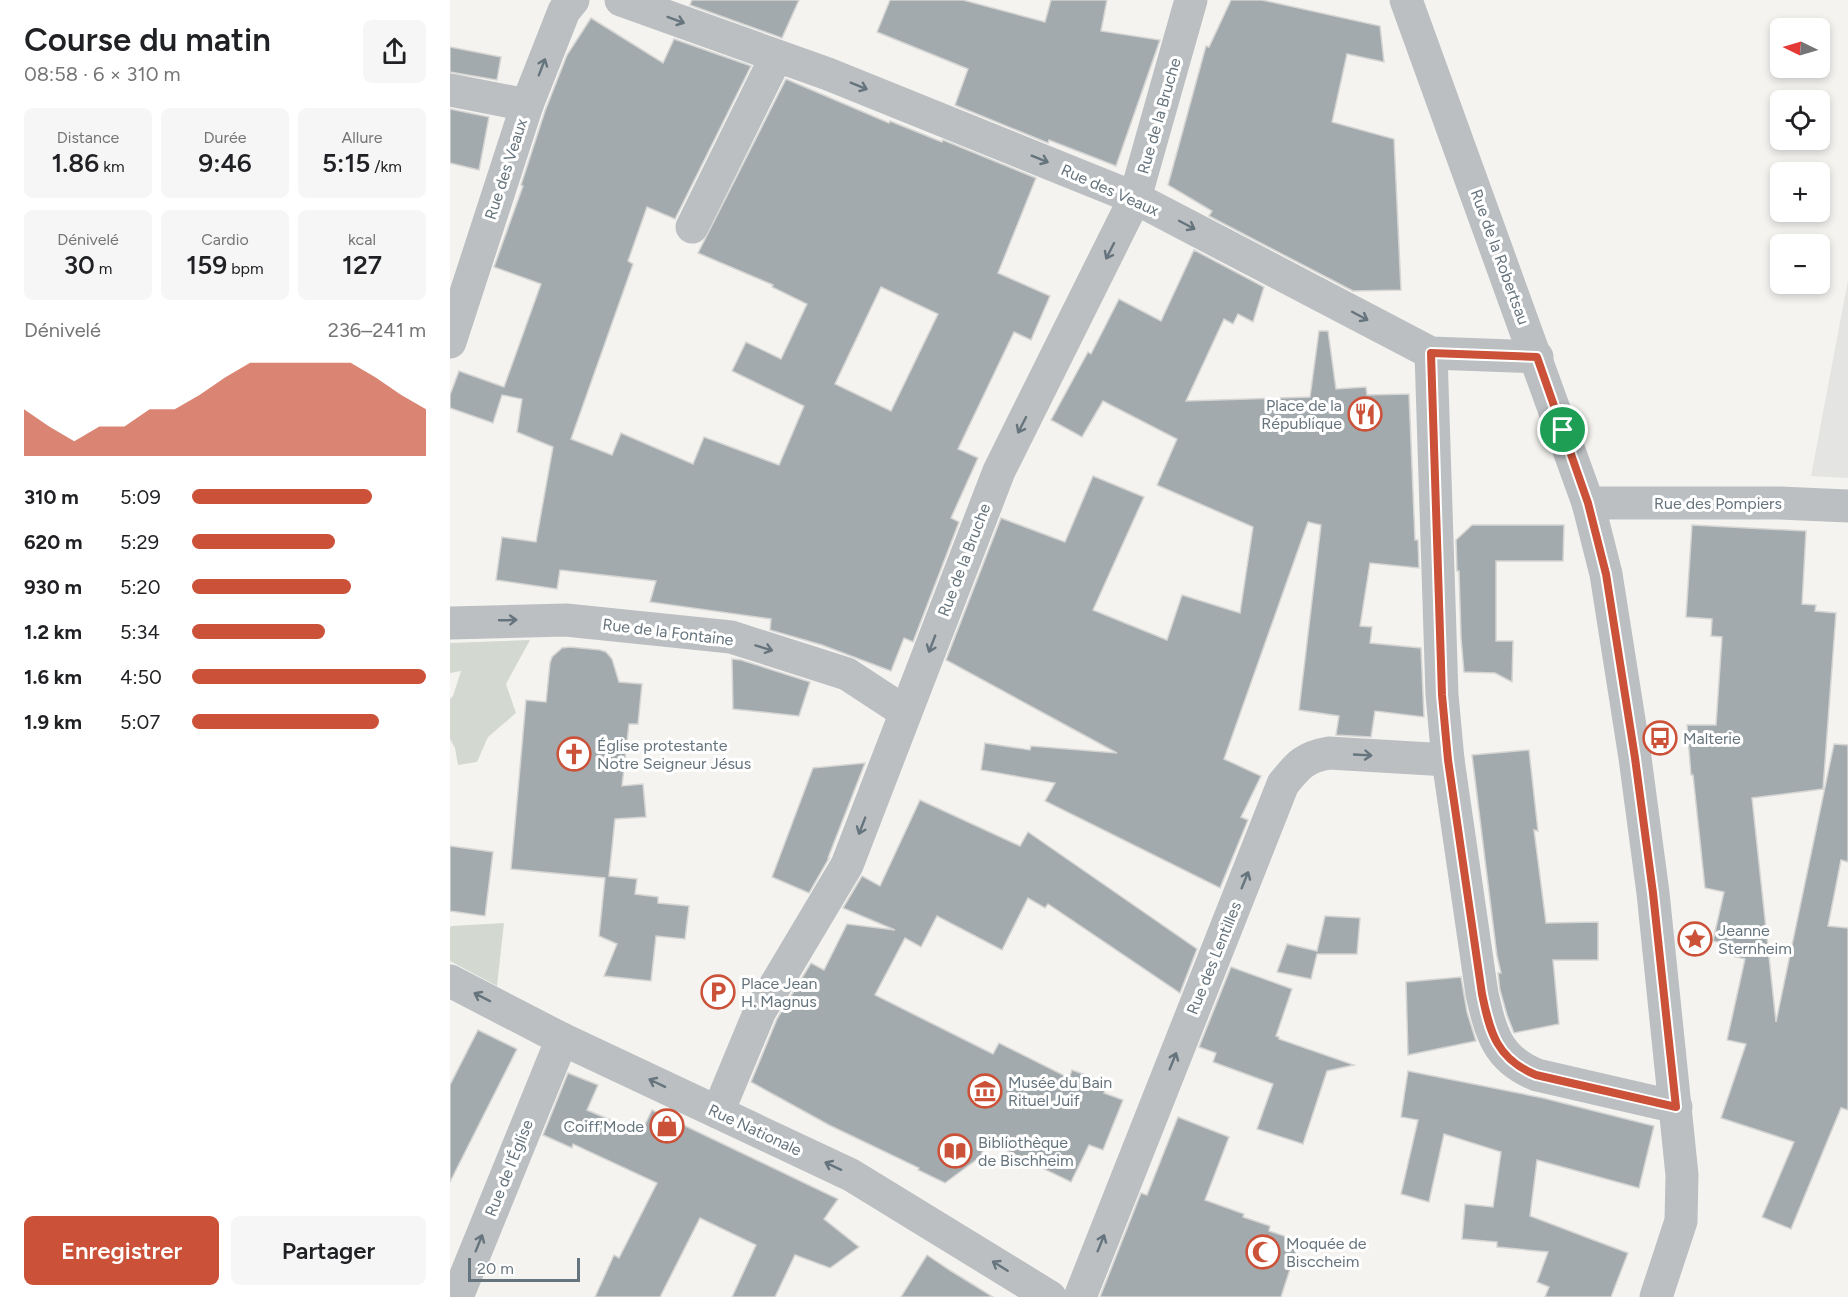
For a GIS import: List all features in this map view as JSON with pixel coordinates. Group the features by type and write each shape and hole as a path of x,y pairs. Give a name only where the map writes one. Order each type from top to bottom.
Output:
{"street":[{"name":"Rue des Veaux","path":"450,342 461,268 564,11 573,0"},
{"name":"Rue des Veaux","path":"621,0 839,78 1135,198 1431,353"},
{"name":"Rue de la Bruche","path":"718,1112 760,1011 847,865 999,471 1135,198 1191,0"},
{"name":"Rue de la Robertsau","path":"1406,0 1588,503 1606,574 1635,758 1653,893 1682,1175 1681,1221 1656,1297"},
{"path":"692,227 776,57"},
{"path":"450,90 527,105"},
{"path":"1537,357 1431,353 1442,695 1448,760 1482,994 1488,1022 1496,1040 1505,1055 1520,1068 1536,1075 1676,1107"},
{"name":"Rue des Pompiers","path":"1588,503 1780,503 1848,506"},
{"name":"Rue de la Fontaine","path":"450,623 566,620 731,637 847,674 905,712"},
{"name":"Rue des Lentilles","path":"1080,1297 1283,784 1296,768 1311,756 1329,753 1448,760"},
{"name":"Rue Nationale","path":"450,981 562,1039 851,1174 1050,1297"},
{"name":"Rue de l'Église","path":"457,1297 562,1039"}],"shaded area":[{"path":"1848,280 1848,478 1811,476"},
{"path":"530,640 506,684 516,713 488,737 477,762 458,765 455,748 450,739 450,699 461,671 450,673 450,643"},
{"path":"504,923 497,986 450,961 450,927"}],"building":[{"path":"692,0 799,0 782,38 690,5"},
{"path":"890,0 963,0 1045,22 1051,0 1107,0 1101,31 1160,40 1116,166 1049,140 1048,143 955,105 968,69 877,32"},
{"path":"1231,0 1262,0 1380,26 1384,62 1347,54 1332,122 1394,139 1401,290 1353,291 1209,216 1212,211 1168,185 1206,46 1209,47"},
{"path":"591,18 663,63 674,39 751,66 675,219 647,207 628,261 633,264 571,439 612,455 621,433 693,464 704,437 779,465 804,406 732,371 746,342 781,359 807,304 772,287 773,285 698,253 786,79 889,123 890,121 942,142 943,140 1036,178 998,273 1050,296 1031,340 1014,332 958,449 978,458 951,518 959,522 913,642 904,638 891,671 822,645 770,630 771,619 650,602 656,581 560,570 557,589 496,580 502,537 536,542 553,447 517,432 522,399 502,395 493,423 450,408 450,395 459,371 504,387 541,284 494,267 523,186 521,185 545,111 567,55","holes":["881,287 938,314 891,411 835,384"]},
{"path":"450,47 501,57 497,80 450,72"},
{"path":"450,109 489,117 479,170 450,163"},
{"path":"1194,250 1264,287 1253,322 1238,314 1233,324 1224,319 1186,401 1310,397 1319,331 1328,331 1336,389 1366,387 1367,395 1409,394 1415,540 1418,540 1419,568 1370,563 1360,626 1372,627 1370,643 1421,648 1424,717 1375,711 1371,737 1336,735 1339,716 1299,710 1321,525 1308,522 1224,759 1261,776 1241,817 1248,820 1220,888 1045,801 1055,783 981,770 985,743 1030,750 1031,746 1117,753 946,660 1001,518 1065,542 1093,476 1144,497 1093,610 1167,640 1182,595 1240,613 1253,527 1157,485 1177,439 1103,401 1082,437 1051,420 1088,352 1091,354 1119,299 1161,321"},
{"path":"1472,525 1564,525 1563,561 1496,561 1496,641 1513,641 1512,682 1495,673 1464,672 1456,540"},
{"path":"1692,525 1806,531 1802,604 1816,605 1815,611 1836,613 1823,789 1752,798 1776,1022 1834,744 1848,745 1848,862 1841,860 1828,926 1848,928 1848,1110 1841,1108 1791,1229 1762,1217 1794,1142 1721,1118 1746,1044 1727,1040 1745,959 1719,953 1722,943 1713,941 1724,892 1705,888 1693,775 1691,775 1687,725 1716,725 1722,637 1711,636 1712,619 1686,617"},
{"name":"Église protestante Notre Seigneur Jésus","path":"562,648 606,652 612,659 619,682 642,684 638,724 629,724 622,786 643,784 646,817 615,819 609,876 637,879 635,894 658,897 658,903 689,906 685,939 656,936 651,981 604,976 617,944 599,936 605,878 511,869 526,700 546,702 552,657"},
{"path":"732,659 810,682 799,716 733,709"},
{"path":"1529,750 1538,831 1534,830 1546,923 1598,922 1598,960 1553,960 1559,1024 1514,1033 1500,990 1498,973 1501,973 1472,755"},
{"path":"865,763 829,858 809,893 772,877 813,768"},
{"path":"920,800 1020,846 1028,832 1197,949 1180,993 1048,904 1045,908 1028,898 1002,950 937,916 921,947 905,938 875,995 993,1054 999,1043 1069,1078 1072,1070 1108,1083 1104,1093 1123,1100 1103,1150 1089,1145 1071,1182 997,1146 998,1144 996,1146 987,1142 980,1157 945,1183 829,1125 751,1082 777,1019 811,963 824,970 847,924 895,930 843,908 862,876 880,886"},
{"path":"450,846 493,852 485,916 450,911"},
{"path":"1325,916 1360,918 1357,954 1317,954 1311,979 1277,972 1287,944 1317,951"},
{"path":"1231,967 1292,989 1276,1036 1279,1039 1354,1065 1327,1071 1303,1144 1257,1129 1273,1084 1213,1062 1216,1053 1199,1047"},
{"path":"1461,977 1467,1012 1476,1041 1408,1055 1406,982"},
{"path":"478,1030 517,1049 450,1182 450,1085"},
{"path":"1408,1071 1543,1098 1654,1126 1639,1188 1537,1160 1530,1216 1628,1253 1611,1297 1545,1297 1549,1287 1537,1282 1548,1252 1497,1247 1497,1242 1462,1239 1465,1204 1493,1207 1501,1152 1444,1134 1429,1202 1401,1194 1418,1120 1401,1117"},
{"path":"568,1073 598,1085 587,1110 641,1133 652,1110 838,1199 824,1219 859,1247 830,1268 795,1255 775,1297 732,1297 756,1245 700,1218 660,1297 595,1297 614,1255 619,1258 657,1183 573,1144 572,1148 543,1135"},
{"path":"1178,1117 1229,1137 1205,1200 1270,1226 1269,1231 1299,1241 1281,1297 1100,1297 1141,1193 1147,1195"},
{"path":"927,1255 951,1271 993,1297 901,1297"}],"place":[{"name":"Place de la République","path":"1365,414"},
{"name":"Malterie","path":"1660,738"},
{"name":"Église protestante Notre Seigneur Jésus","path":"574,754"},
{"name":"Jeanne Sternheim","path":"1695,939"},
{"name":"Place Jean H. Magnus","path":"718,992"},
{"name":"Musée du Bain Rituel Juif","path":"985,1091"},
{"name":"Coiff'Mode","path":"667,1126"},
{"name":"Bibliothèque de Bischheim","path":"955,1151"},
{"name":"Moquée de Bisccheim","path":"1263,1252"}],"route":[{"path":"1431,353 1537,357 1563,430 1588,503 1606,574 1622,667 1653,893 1676,1107 1536,1075 1520,1068 1505,1055 1496,1040 1488,1022 1482,994 1448,760 1442,695 1431,353"}]}
